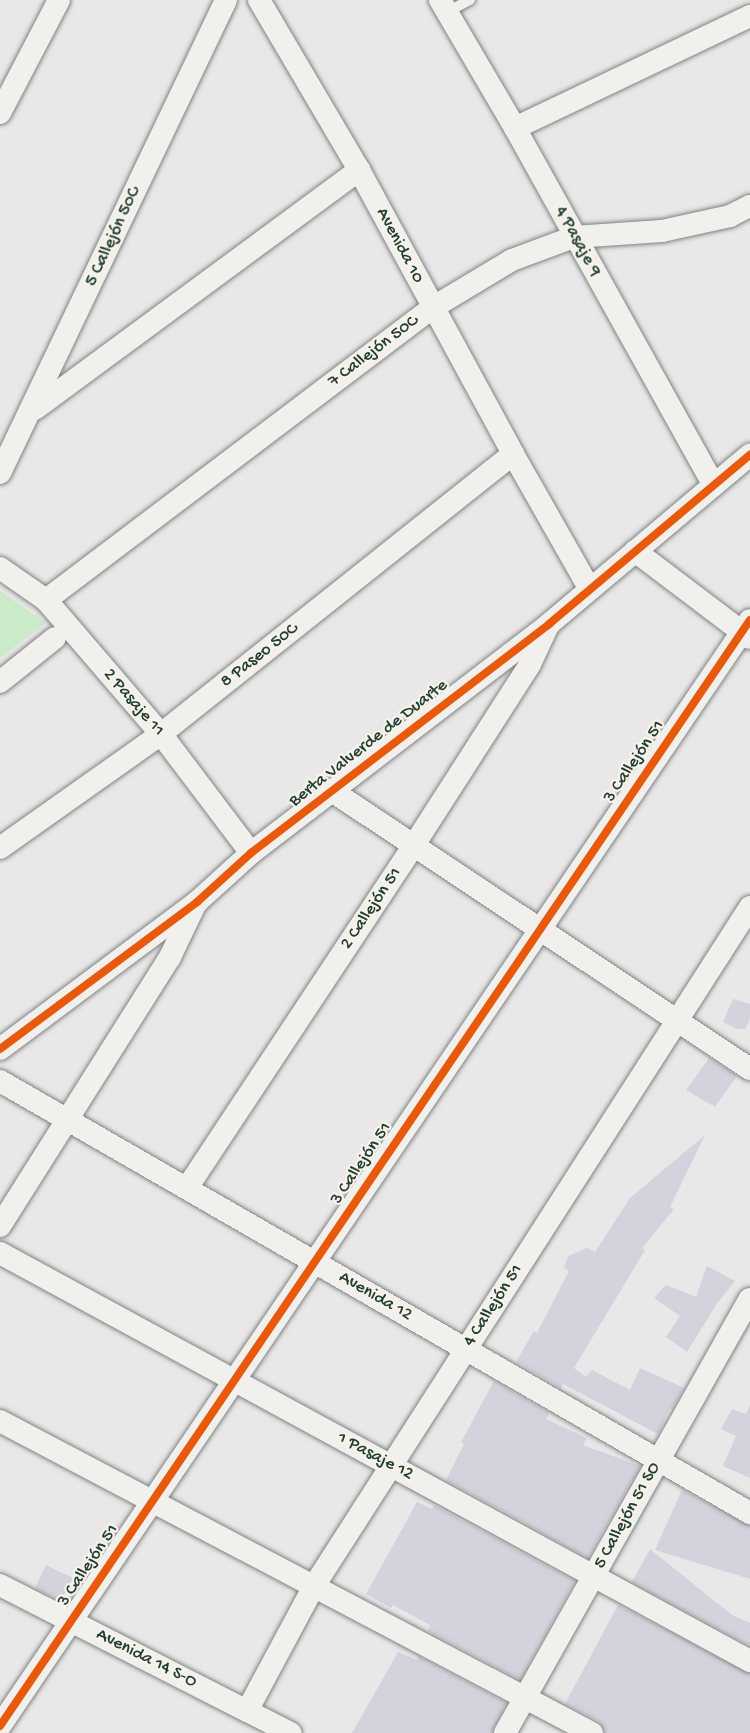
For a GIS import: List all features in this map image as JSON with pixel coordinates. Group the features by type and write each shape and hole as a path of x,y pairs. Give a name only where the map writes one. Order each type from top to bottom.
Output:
{"street":[{"path":"0,113 59,0"},
{"name":"5 Callejón 50C","path":"0,473 226,0"},
{"name":"Avenida 10","path":"259,0 358,170 432,308 589,588"},
{"name":"4 Pasaje 9","path":"443,6 515,128 714,485"},
{"path":"515,128 750,16"},
{"path":"31,411 358,170"},
{"name":"7 Callejón 50C","path":"46,600 432,308 512,260 574,237 662,231 730,216 750,206"},
{"name":"8 Paseo 50C","path":"0,848 161,734 513,454"},
{"name":"Berta Valverde de Duarte","path":"0,1049 197,902 251,853 549,624 589,588 750,455"},
{"path":"635,550 747,630"},
{"name":"2 Pasaje 11","path":"0,568 46,600 161,734 251,853"},
{"name":"2 Callejón 51","path":"187,1188 414,845 530,664 549,624"},
{"name":"3 Callejón 51","path":"0,1726 540,930 747,630"},
{"path":"0,682 55,638"},
{"path":"332,791 750,1069"},
{"path":"0,1226 170,957 197,902"},
{"name":"4 Callejón 51","path":"247,1711 314,1586 750,907"},
{"name":"Avenida 12","path":"0,1081 750,1513"},
{"name":"1 Pasaje 12","path":"0,1253 750,1661"},
{"name":"5 Callejón 51 SO","path":"506,1733 750,1299"},
{"path":"0,1421 592,1733"},
{"name":"Avenida 14 S-O","path":"0,1585 291,1733"}],"lane":[{"path":"443,6 470,0"}],"green space":[{"path":"0,591 46,623 0,658"}],"building":[{"path":"733,999 750,1004 750,1019 745,1029 737,1029 723,1022"},
{"path":"709,1058 737,1076 715,1107 686,1090"},
{"path":"705,1135 670,1207 674,1209 642,1248 645,1250 574,1368 586,1377 592,1370 630,1390 640,1368 684,1388 672,1410 670,1408 658,1434 563,1384 561,1388 516,1362 534,1331 537,1333 569,1271 564,1268 568,1256 587,1248 595,1252 630,1198"},
{"path":"707,1266 735,1281 716,1305 687,1352 666,1337 680,1316 654,1298 666,1285 696,1297"},
{"path":"494,1381 549,1413 546,1419 587,1438 583,1445 640,1466 588,1558 446,1480 464,1444 461,1442"},
{"path":"750,1405 750,1478 723,1466 736,1436 721,1429 732,1409 746,1414"},
{"path":"682,1490 750,1526 750,1579 655,1550"},
{"path":"417,1502 432,1509 434,1505 575,1581 520,1680 428,1631 430,1625 393,1605 391,1608 366,1594"},
{"path":"650,1549 732,1615 750,1623 750,1646 632,1582"},
{"path":"46,1565 73,1578 61,1601 35,1588"},
{"path":"618,1605 750,1674 750,1733 605,1733 599,1721 565,1704"},
{"path":"398,1652 417,1660 418,1656 506,1703 492,1733 352,1733"}],"cycle path":[{"path":"0,1049 197,902 251,853 549,624 750,455"},
{"path":"0,1726 750,620"}]}
